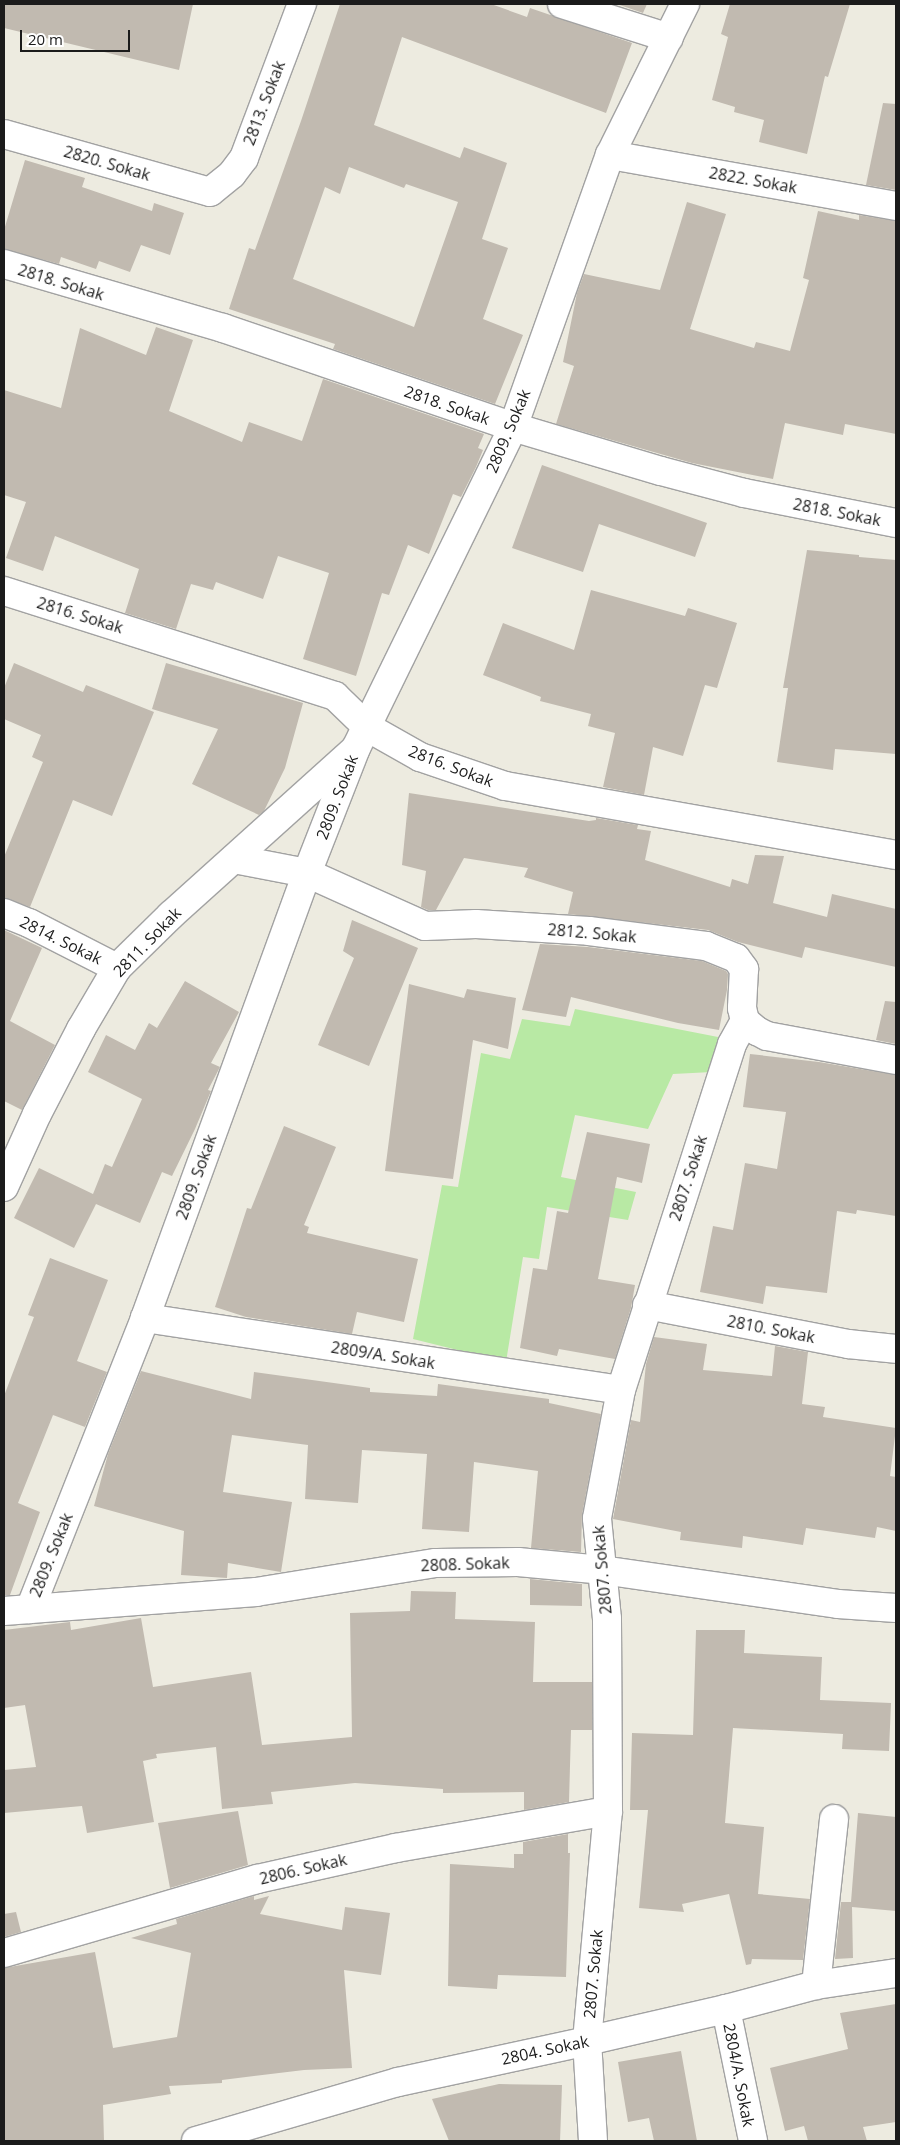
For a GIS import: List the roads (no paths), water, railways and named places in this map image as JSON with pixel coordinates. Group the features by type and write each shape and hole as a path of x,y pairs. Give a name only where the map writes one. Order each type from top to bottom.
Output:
{"street":[{"name":"2813. Sokak","path":"210,192 232,174 244,158 302,4"},
{"path":"562,4 669,38"},
{"name":"2809. Sokak","path":"17,1610 145,1318 307,873 362,738 513,427 610,155 685,4"},
{"name":"2820. Sokak","path":"4,134 210,192"},
{"name":"2822. Sokak","path":"610,155 896,206"},
{"name":"2818. Sokak","path":"4,264 223,328 513,427 744,493 896,523"},
{"name":"2816. Sokak","path":"4,591 335,696 362,738 505,786 896,854"},
{"name":"2811. Sokak","path":"4,1186 37,1114 81,1029 117,968 362,738"},
{"name":"2812. Sokak","path":"234,859 307,873 426,926 476,924 589,931 706,946 736,958 744,969 742,1008 746,1021"},
{"name":"2814. Sokak","path":"4,913 29,923 117,968"},
{"path":"746,1021 756,1031 767,1036 896,1060"},
{"name":"2807. Sokak","path":"593,2141 587,2041 608,1811 607,1619 597,1518 620,1390 732,1044 746,1021"},
{"name":"2810. Sokak","path":"647,1304 848,1344 896,1349"},
{"name":"2809/A. Sokak","path":"145,1318 620,1390"},
{"name":"2808. Sokak","path":"17,1610 256,1592 436,1563 518,1562 602,1570 838,1604 896,1608"},
{"name":"2806. Sokak","path":"4,1953 257,1879 396,1848 608,1811"},
{"path":"816,1985 834,1819"},
{"name":"2804. Sokak","path":"196,2141 398,2082 726,2009 816,1985 896,1972"},
{"name":"2804/A. Sokak","path":"726,2009 753,2141"}]}
